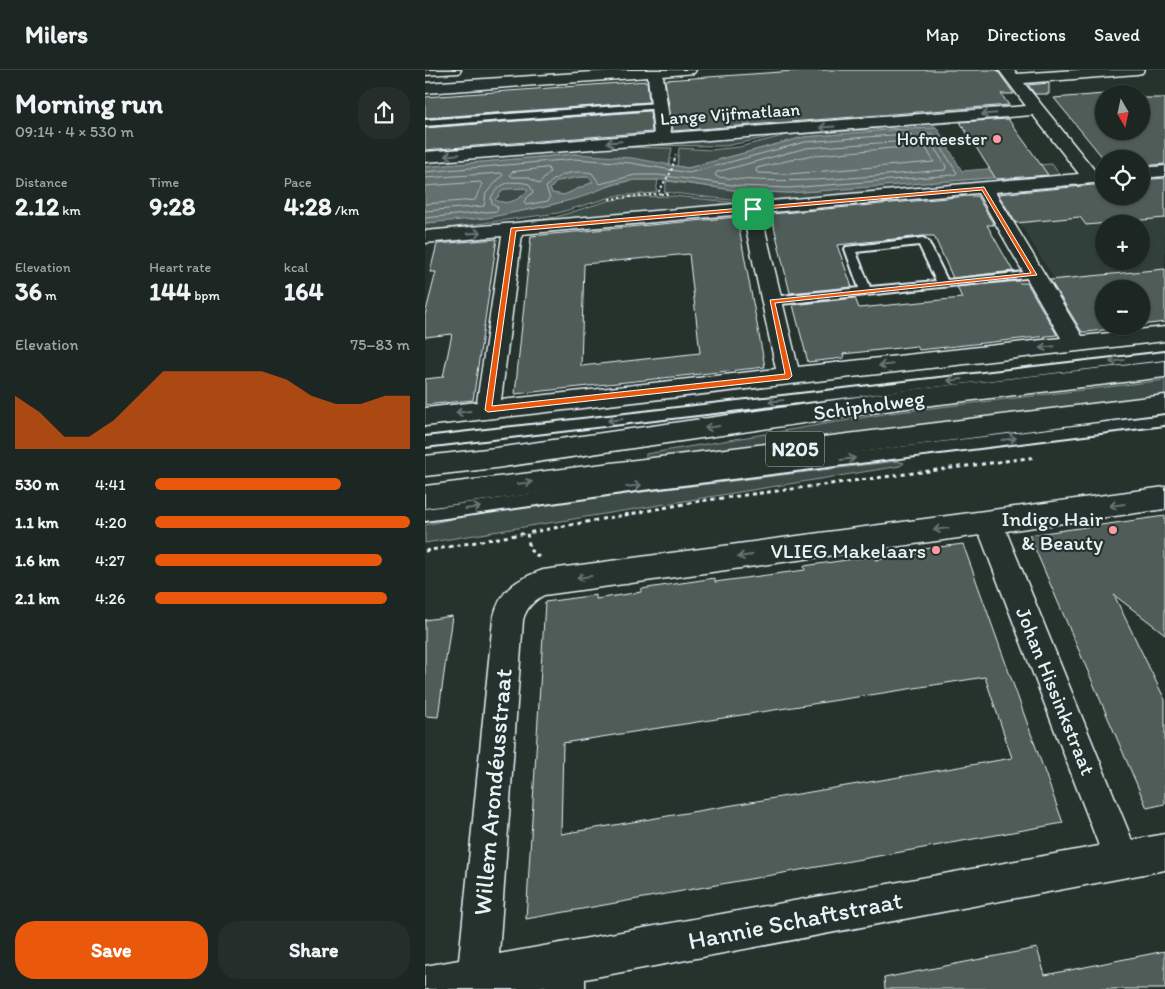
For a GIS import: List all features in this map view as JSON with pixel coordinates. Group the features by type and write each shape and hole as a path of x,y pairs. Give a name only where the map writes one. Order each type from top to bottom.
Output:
{"street":[{"path":"425,71 455,70"},
{"path":"425,88 689,70"},
{"path":"1010,75 1137,70"},
{"path":"655,71 663,138"},
{"path":"1010,75 1037,110 1095,176"},
{"name":"Lange Vijfmatlaan","path":"425,157 1037,110"},
{"path":"1150,172 1165,171"},
{"path":"425,237 1095,178"},
{"path":"984,188 1076,344"},
{"path":"751,209 789,376"},
{"path":"488,410 513,229"},
{"name":"Schipholweg","path":"425,417 1165,334"},
{"name":"Schipholweg","path":"425,466 496,458 899,400 1165,369"},
{"name":"Schipholweg","path":"425,497 564,478 1165,404"},
{"path":"557,581 1165,498"},
{"name":"Johan Hissinkstraat","path":"989,522 1122,860"},
{"name":"Willem Arondéusstraat","path":"478,979 481,920 508,620 511,607 518,597 528,589 543,583 557,581"},
{"name":"Hannie Schaftstraat","path":"425,986 478,979 565,976 1165,852"}],"lane":[{"path":"425,123 659,106"},
{"path":"866,291 850,249 923,241 943,283"},
{"path":"772,301 1035,274"},
{"name":"Schipholweg","path":"425,442 1165,356"},
{"name":"N205","path":"425,515 643,484 1165,420"}],"path":[{"path":"674,194 660,194 659,191 671,172 676,159 676,153"},
{"path":"425,551 700,501 1039,457"},
{"path":"527,533 530,550 545,562 557,581"}],"shaded area":[{"path":"948,118 952,123 785,134 725,146 616,145"},
{"path":"935,126 937,128 804,137 688,168 677,166 679,148 711,150 739,147 787,135"},
{"path":"613,147 672,148 669,165 575,154 425,167 425,162"},
{"path":"1052,164 1061,177 756,203 664,192 667,181 740,191 789,193 1028,175 1024,166"},
{"path":"589,177 593,182 564,195 552,193 550,189 557,181"},
{"path":"1165,179 1165,323 1150,325 1150,280 1095,280 1095,331 1087,332 1001,193 1095,185 1095,205 1150,205 1150,190"},
{"path":"635,180 658,180 656,193 615,196 558,213 425,231 425,223 532,209"},
{"path":"525,188 529,191 513,201 500,202 495,200 504,189"},
{"path":"674,196 749,204 438,232 556,217 607,201 631,197"},
{"path":"1165,380 1165,398 646,461 646,454 890,413"},
{"path":"897,461 904,463 900,466 425,543 425,525 486,511"}],"water":[{"path":"937,128 962,171 1024,166 1029,175 789,193 740,191 665,180 635,180 616,183 579,198 546,206 487,218 425,223 425,167 575,154 632,158 688,168 804,137","holes":["589,177 593,182 564,195 552,193 550,189 557,181","525,188 528,191 513,201 500,202 495,200 504,189"]}],"building":[{"path":"809,70 997,70 1014,94 1001,94 1009,105 673,131 665,80"},
{"path":"647,81 649,102 425,118 425,97"},
{"path":"1049,83 1049,94 1035,94 1028,85"},
{"path":"1095,95 1095,140 1150,140 1150,98 1165,98 1165,164 1150,165 1150,150 1097,150 1054,98"},
{"path":"650,111 652,132 425,150 425,128"},
{"name":"Hofmeester","path":"1008,119 1048,175 996,179 960,122"},
{"path":"1165,178 1165,218 1150,219 1150,215 1095,215 1095,224 1086,225 1080,217 1016,223 998,194 1095,185 1095,205 1150,205 1150,179"},
{"path":"977,196 994,225 987,225 1013,271 953,278 934,236 923,236 837,245 852,287 790,293 771,214"},
{"path":"737,217 765,367 515,394 531,236","holes":["689,254 700,353 581,366 584,264"]},
{"path":"497,239 473,400 425,405 425,379 443,377 452,334 425,337 425,315 436,272 430,272 437,244"},
{"path":"1165,269 1165,322 1150,324 1150,280 1095,280 1095,331 1082,332 1050,280"},
{"path":"1018,281 1020,283 1027,283 1057,335 919,350 917,346 843,354 844,358 808,362 793,305 855,298 859,308 962,298 957,287"},
{"path":"1165,516 1165,634 1114,595 1165,700 1165,804 1147,808 1029,535"},
{"path":"963,544 1063,823 526,919 545,602 596,595 596,599 641,592 641,589 715,578 715,582 805,570 804,566 875,556 875,560 917,554 916,550","holes":["985,677 1012,758 561,834 563,743"]},
{"path":"452,616 438,717 425,716 425,620"},
{"path":"1037,948 1045,975 1165,951 1165,989 885,989 884,978"}],"place":[{"name":"Hofmeester","path":"997,139"},
{"name":"Indigo Hair & Beauty","path":"1113,530"},
{"name":"VLIEG Makelaars","path":"936,550"}],"route":[{"path":"984,188 1035,274 772,301 789,376 488,410 513,229 753,209 984,188"}]}
